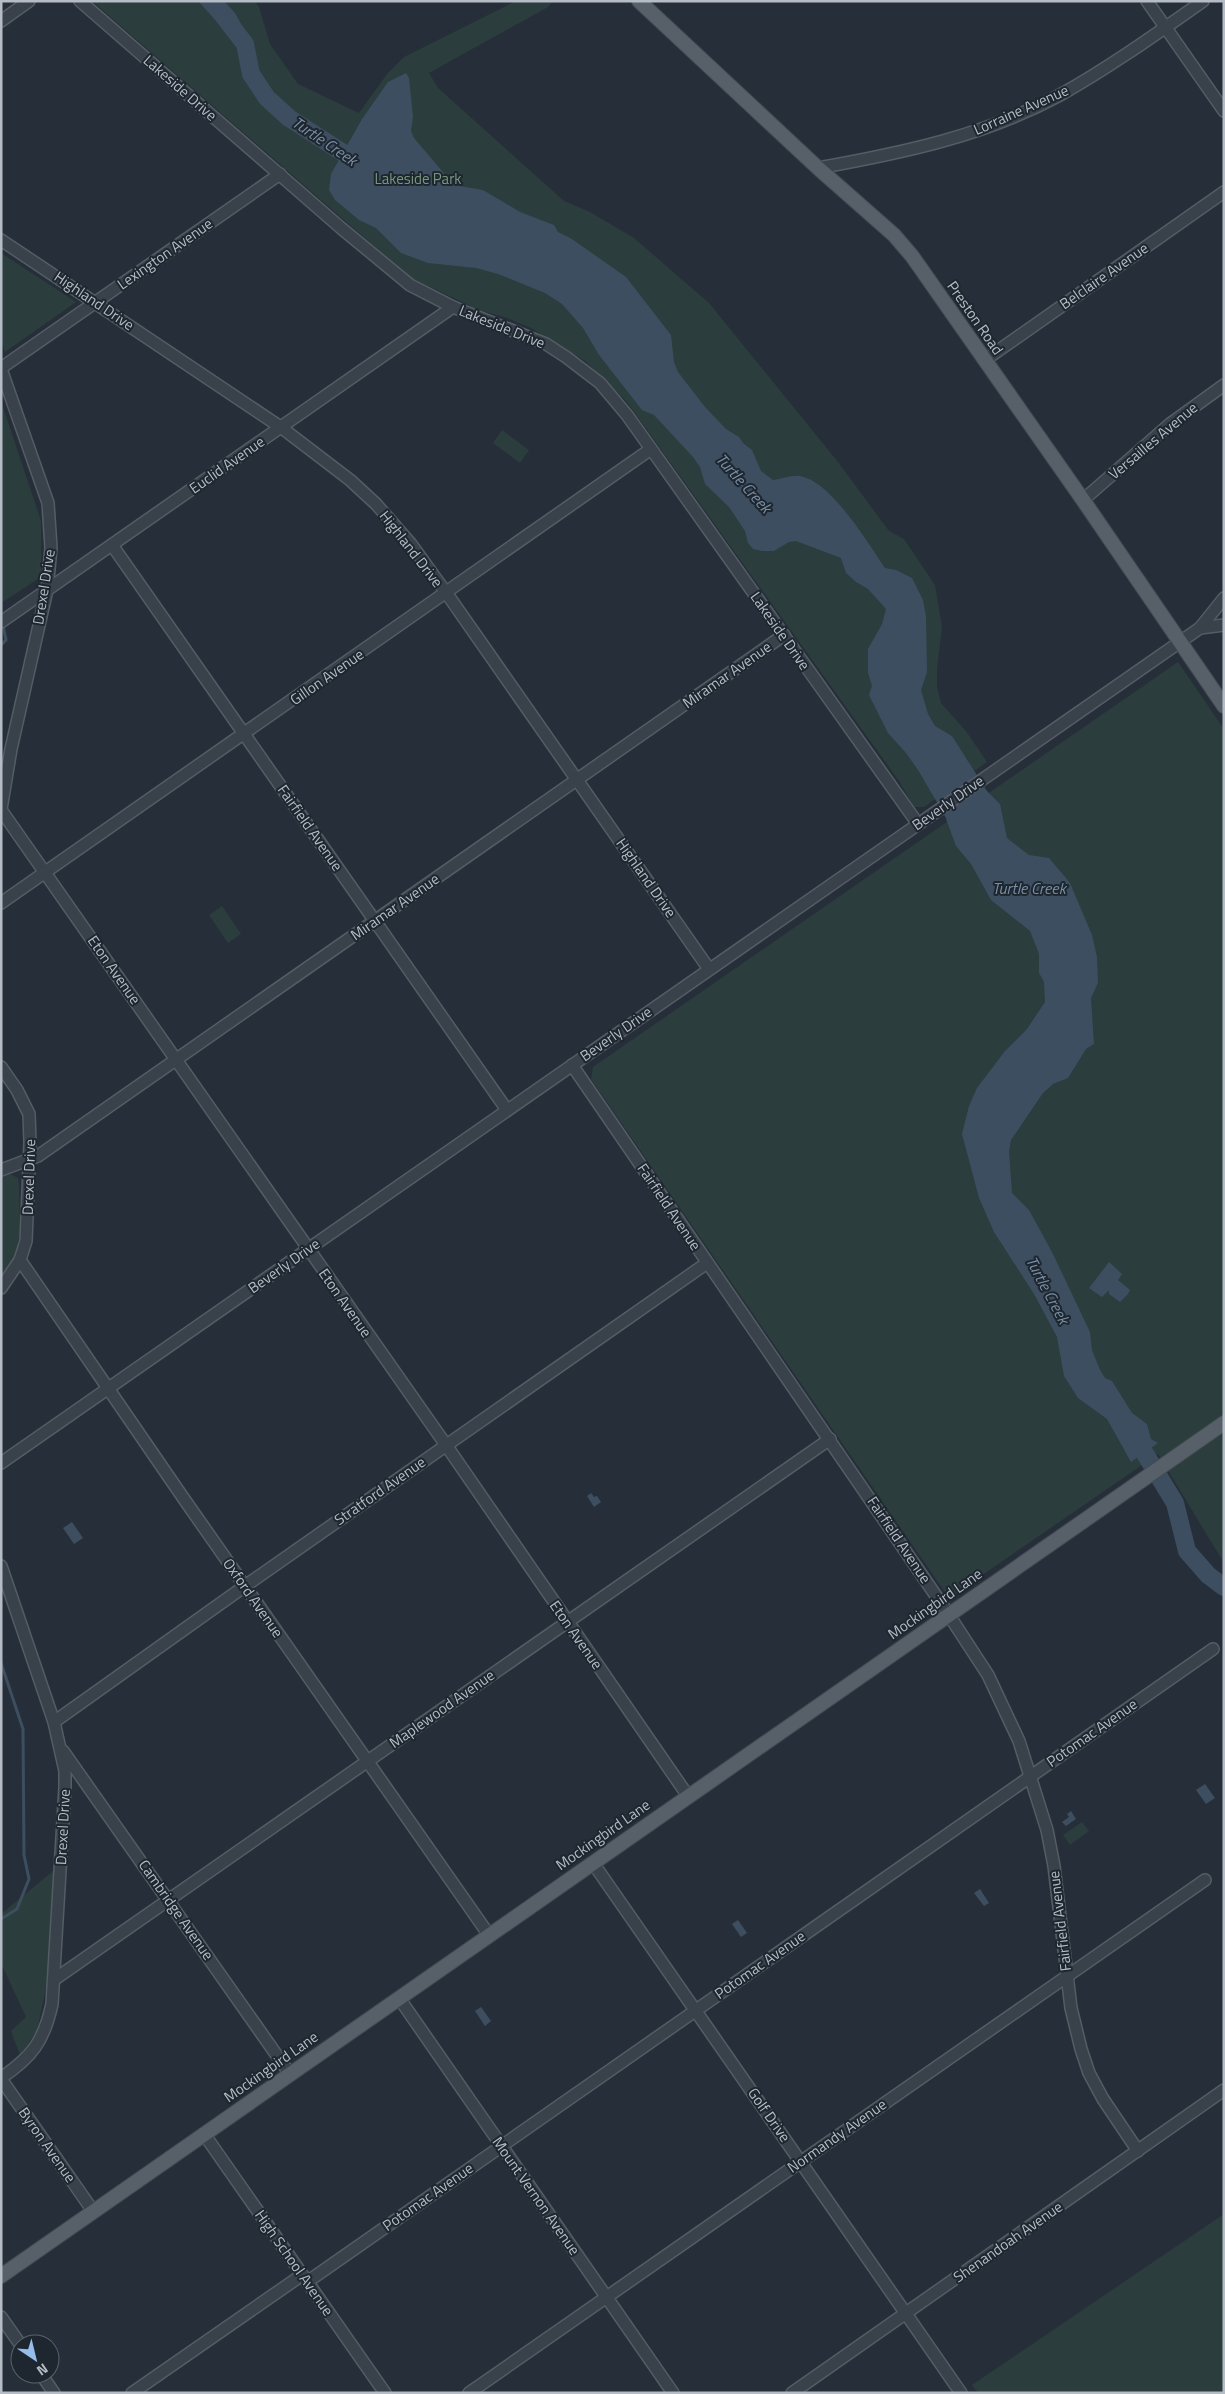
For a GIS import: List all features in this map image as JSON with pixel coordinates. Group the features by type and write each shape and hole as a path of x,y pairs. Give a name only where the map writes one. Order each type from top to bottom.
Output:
{"main road":[{"name":"Preston Road","path":"639,1 818,168 894,235 912,256 1083,500 1224,706"},
{"name":"Mockingbird Lane","path":"1,2276 1224,1422"}],"street":[{"path":"1,21 29,1"},
{"name":"Lakeside Drive","path":"80,1 341,228 410,285 453,308 521,332 546,344 600,383 615,399 918,824"},
{"path":"1147,1 1224,111"},
{"name":"Lorraine Avenue","path":"818,168 929,146 994,124 1059,95 1114,62 1203,1"},
{"name":"Lexington Avenue","path":"1,368 280,174"},
{"name":"Belclaire Avenue","path":"985,360 1224,192"},
{"name":"Highland Drive","path":"1,240 282,428 350,480 376,504 411,544 709,969"},
{"name":"Euclid Avenue","path":"1,622 453,308"},
{"name":"Drexel Drive","path":"1,368 48,503 52,548 47,590 11,748 1,810"},
{"name":"Versailles Avenue","path":"1083,500 1170,424 1224,385"},
{"name":"Gillon Avenue","path":"1,903 651,449"},
{"name":"Fairfield Avenue","path":"112,545 508,1110"},
{"name":"Beverly Drive","path":"1,1463 1200,628 1224,598"},
{"path":"1200,628 1224,625"},
{"name":"Miramar Avenue","path":"1,1170 29,1161 784,636"},
{"name":"Eton Avenue","path":"1,810 446,1445 688,1796"},
{"name":"Fairfield Avenue","path":"572,1065 971,1647 998,1695 1019,1741 1031,1776 1054,1866 1071,2008 1089,2073 1103,2099 1138,2151"},
{"name":"Drexel Drive","path":"1,1067 17,1090 28,1114 30,1142 26,1241 20,1260 1,1288"},
{"name":"Oxford Avenue","path":"20,1260 489,1935"},
{"name":"Stratford Avenue","path":"54,1722 245,1586 708,1263"},
{"name":"Maplewood Avenue","path":"55,1979 830,1439"},
{"name":"Drexel Drive","path":"1,1566 54,1722 60,1748 65,1787 55,1979 47,2028 29,2057 1,2079"},
{"name":"Potomac Avenue","path":"132,2393 501,2146 1213,1649"},
{"name":"Cambridge Avenue","path":"60,1748 290,2074"},
{"name":"Golf Drive","path":"593,1863 962,2393"},
{"name":"Normandy Avenue","path":"469,2393 1205,1880"},
{"name":"Mount Vernon Avenue","path":"399,1998 673,2393"},
{"name":"Byron Avenue","path":"1,2079 93,2211"},
{"name":"Shenandoah Avenue","path":"792,2393 1224,2090"},
{"name":"High School Avenue","path":"204,2134 385,2393"},
{"path":"1,2317 13,2334"}],"green space":[{"name":"Lakeside Park","path":"92,1 255,1 259,7 270,44 298,84 359,113 387,74 404,57 516,1 553,1 548,7 429,73 438,88 564,201 590,212 634,238 709,303 838,462 889,531 904,539 935,585 942,627 937,669 937,687 941,703 966,731 987,762 924,807 914,807 899,781 627,402 585,361 531,328 507,318 479,310 411,278"},
{"path":"1,253 76,302 5,352 1,341"},
{"path":"1,401 41,521 41,577 1,603"},
{"path":"502,430 529,450 520,463 493,443"},
{"path":"1178,662 1224,729 1224,1563 1158,1454 949,1598 591,1079 593,1067"},
{"path":"222,906 241,934 228,943 209,915"},
{"path":"10,1174 18,1178 20,1231 16,1254 1,1277 1,1175"},
{"path":"1082,1822 1089,1831 1070,1845 1063,1835"},
{"path":"58,1867 49,1973 37,2031 20,2055 11,2031 26,2017 1,1963 1,1914"},
{"path":"1224,2214 1224,2393 978,2393 972,2385"}],"water":[{"path":"198,1 224,1 235,13 250,40 245,44 230,36"},
{"path":"406,73 409,78 413,117 411,131 414,138 454,185 483,190 520,212 554,225 558,232 572,239 626,277 671,335 674,362 678,372 705,407 726,429 739,437 752,450 761,471 773,480 800,476 812,480 824,489 848,514 885,568 896,570 912,578 923,600 926,616 927,672 921,690 928,714 935,726 952,736 987,791 1000,804 1007,838 1029,855 1049,858 1070,883 1092,935 1097,957 1098,983 1091,998 1094,1044 1086,1049 1068,1078 1053,1084 1043,1093 1011,1140 1009,1151 1012,1193 1029,1210 1052,1252 1090,1332 1092,1350 1100,1370 1105,1378 1112,1381 1132,1413 1147,1424 1151,1439 1158,1443 1131,1462 1107,1419 1078,1398 1064,1376 1057,1337 1034,1294 994,1232 979,1198 962,1134 969,1106 977,1088 1005,1051 1027,1029 1045,1002 1044,982 1039,973 1039,954 1030,931 991,900 971,864 956,846 945,816 918,770 888,733 869,695 872,686 868,673 868,649 882,624 886,609 868,589 846,573 841,558 796,541 789,542 774,551 753,549 748,543 745,531 729,507 705,484 700,467 693,457 654,415 642,410 599,355 583,328 562,304 545,293 498,274 476,268 428,263 401,253 376,228 359,220 335,200 329,190 331,174 362,119 388,82"},
{"path":"1109,1262 1122,1274 1118,1280 1130,1290 1120,1302 1109,1294 1109,1290 1102,1297 1089,1288"},
{"path":"591,1493 594,1497 597,1496 601,1502 594,1507 587,1496"},
{"path":"72,1522 83,1538 74,1544 63,1528"},
{"path":"1205,1784 1215,1798 1206,1804 1196,1790"},
{"path":"1071,1811 1076,1819 1066,1826 1062,1822 1069,1817 1067,1814"},
{"path":"980,1889 989,1903 984,1906 974,1893"},
{"path":"738,1920 747,1933 741,1937 732,1924"},
{"path":"481,2007 491,2021 485,2026 475,2011"}],"waterway":[{"name":"Turtle Creek","path":"212,1 245,44 251,74 267,98 289,118 362,165"},
{"path":"1,645 6,640 3,625"},
{"name":"Turtle Creek","path":"1130,1434 1144,1452 1175,1503 1187,1551 1208,1575 1224,1587"},
{"path":"1,1663 23,1729 24,1855 29,1879 17,1909 1,1919"}]}
